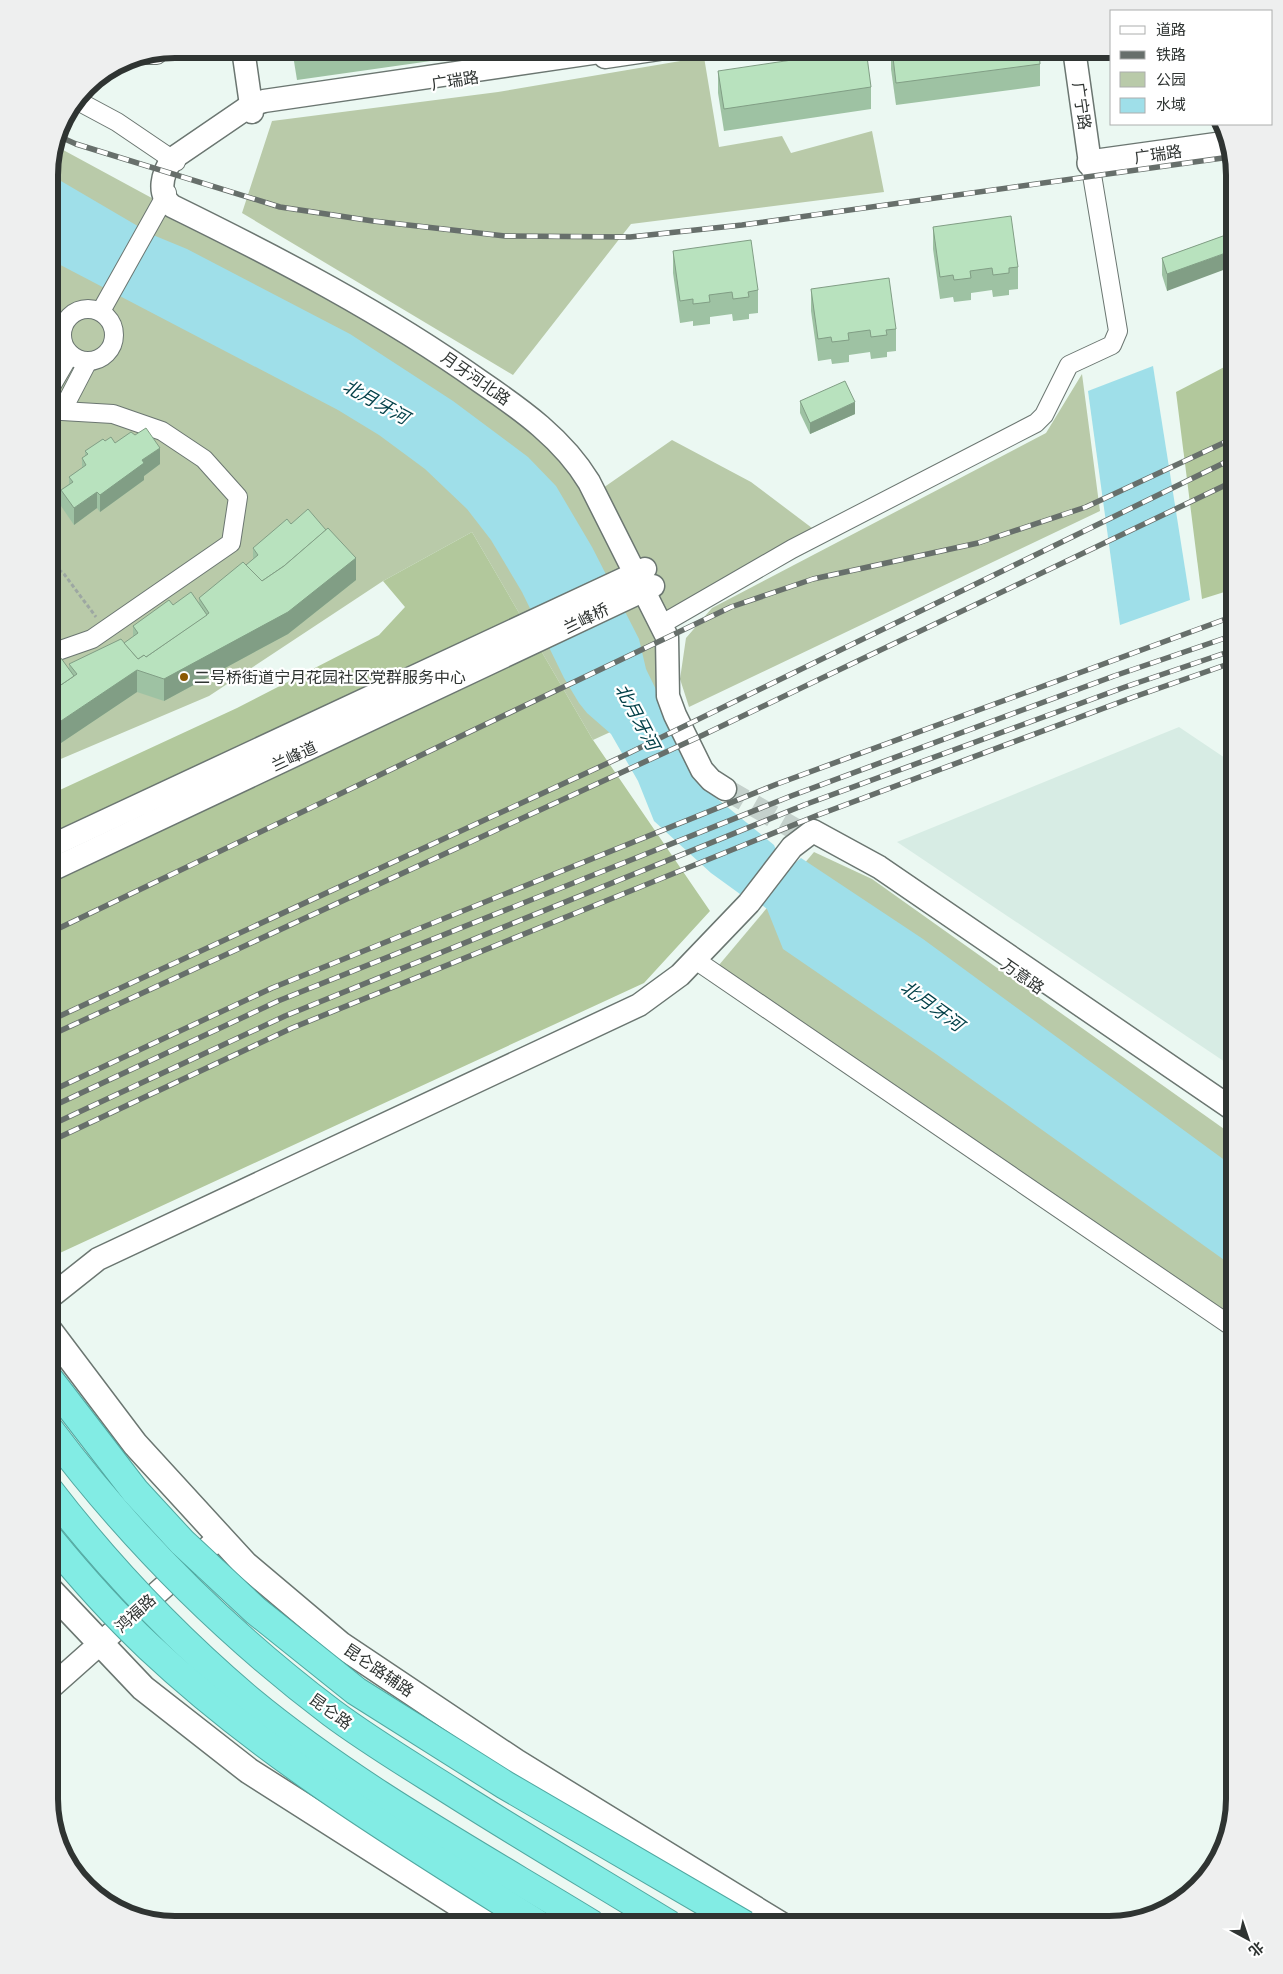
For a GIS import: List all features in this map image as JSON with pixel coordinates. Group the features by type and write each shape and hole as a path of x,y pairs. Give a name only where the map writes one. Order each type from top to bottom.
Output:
{"highway":[{"path":"57,1390 136,1491 182,1542 256,1611 356,1692 505,1785 730,1916"},
{"name":"昆仑路","path":"57,1440 73,1461 162,1563 228,1628 281,1674 334,1715 419,1771 655,1916"},
{"path":"57,1500 158,1617 250,1700 329,1760 579,1916"},
{"path":"57,1548 102,1600 148,1647 202,1694 316,1782 525,1916"}],"main road":[{"name":"广瑞路","path":"1090,163 1222,145"},
{"name":"昆仑路辅路","path":"57,1341 135,1444 245,1564 342,1645 516,1762 766,1916"},
{"path":"57,1598 143,1688 249,1771 477,1916"}],"street":[{"path":"245,57 258,107"},
{"path":"256,57 258,107"},
{"name":"广瑞路","path":"258,107 579,57"},
{"name":"广宁路","path":"1075,58 1090,163"},
{"path":"82,103 117,122 174,160"},
{"path":"88,361 70,354 63,340 62,332 69,316 84,309 105,304 166,196 162,186 164,171 174,160 258,107"},
{"path":"666,622 792,549 1036,424 1044,415 1069,366 1112,345 1118,331 1090,163"},
{"name":"月牙河北路","path":"166,196 172,206 270,254 452,361 521,409 554,438 582,470 640,582 666,622 676,633 674,696 681,713"},
{"path":"58,404 88,361 104,356 114,341 113,324 105,304"},
{"path":"58,375 70,354"},
{"path":"58,407 113,414 162,431 204,458 238,497 231,543 92,639 58,651"},
{"name":"兰峰桥","path":"535,632 640,582"},
{"name":"月牙河北路","path":"666,622 668,696 671,706 702,770 711,780 730,787 716,776 701,752"},
{"name":"兰峰道","path":"58,843 535,632"},
{"name":"兰峰道","path":"58,867 535,632"},
{"path":"57,1291 98,1259 639,1005 680,975 749,903 804,838"},
{"name":"万意路","path":"804,838 879,867 1226,1105"},
{"name":"万意路","path":"804,838 876,874 1226,1117"},
{"path":"694,959 1226,1323"},
{"name":"鸿福路","path":"57,1682 220,1537"}],"path":[{"path":"58,569 64,574 105,630"}],"shaded area":[{"path":"1179,727 1226,759 1226,1063 897,842"}],"green space":[{"path":"704,58 719,147 782,136 791,153 872,131 884,192 631,224 513,375 242,213 272,121 498,92"},
{"path":"61,149 408,337 570,461 590,497 672,440 751,482 816,531 652,630 662,670 667,706 593,740 472,532 383,581 209,696 58,760 58,167"},
{"path":"1226,366 1226,592 1202,599 1176,392"},
{"path":"1082,374 1100,511 689,707 680,679 686,638 712,608 1046,433"},
{"path":"472,532 593,740 710,911 644,983 57,1254 58,791 237,708 379,635 405,607 383,581"},
{"path":"814,852 872,879 1226,1130 1226,1312 719,965"}],"water":[{"name":"北月牙河","path":"58,179 153,235 187,249 350,334 453,401 528,457 556,486 592,547 639,639 646,669 704,788 774,845 785,871 801,858 923,939 1226,1161 1226,1261 936,1054 783,949 767,909 748,894 740,894 711,873 654,821 638,781 611,734 587,713 579,703 564,678 522,592 491,540 467,509 425,469 379,435 338,410 58,264"},
{"path":"1153,366 1190,600 1120,625 1088,391"}],"building":[{"path":"808,58 867,58 871,87 724,109 718,71"},
{"path":"893,58 1040,58 1040,64 896,83"},
{"path":"1011,216 1018,267 1009,268 1009,273 993,275 992,268 970,271 971,278 954,280 953,275 940,277 933,227"},
{"path":"1226,235 1226,253 1167,274 1162,258"},
{"path":"751,240 758,290 748,292 749,297 733,299 732,292 709,295 710,302 693,304 693,299 680,301 673,251"},
{"path":"889,278 896,329 886,330 887,335 871,337 870,330 848,333 849,340 832,342 831,337 818,339 811,289"},
{"path":"845,381 855,402 810,423 800,401"},
{"path":"146,428 160,448 142,460 144,463 100,495 97,492 74,508 61,490 73,482 69,477 86,465 82,458 88,454 85,451 103,439 105,441 111,437 115,443 131,432 135,435"},
{"path":"308,509 326,530 284,566 262,581 246,565 258,555 253,548 287,519 291,524"},
{"path":"328,528 356,558 288,612 164,679 137,670 58,723 58,687 77,674 69,664 121,639 138,659 144,655 146,657 209,613 199,598 243,562 262,581 284,566"},
{"path":"191,592 207,615 146,657 144,655 138,659 124,643 138,633 133,626 169,600 173,605"},
{"path":"58,654 74,676 58,687"}],"tunnel":[{"path":"725,789 807,836"}],"railway":[{"path":"64,138 76,144 280,207 373,221 505,236 630,237 742,225 1225,158"},
{"path":"58,929 731,607 813,579 978,543 1086,507 1226,442"},
{"path":"57,1017 621,757 1226,462"},
{"path":"57,1032 703,735 1226,485"},
{"path":"57,1088 272,988 777,784 1226,619"},
{"path":"57,1104 278,1001 791,796 1114,676 1226,638"},
{"path":"57,1122 285,1016 804,805 1125,687 1226,653"},
{"path":"57,1138 292,1028 818,815 1131,698 1226,665"}],"place":[{"name":"二号桥街道宁月花园社区党群服务中心","path":"184,677"}]}
